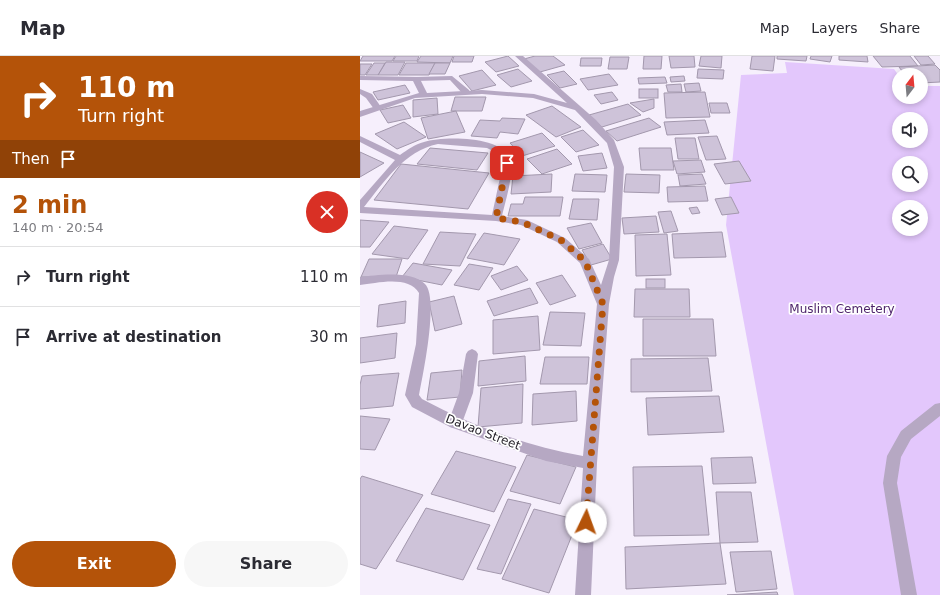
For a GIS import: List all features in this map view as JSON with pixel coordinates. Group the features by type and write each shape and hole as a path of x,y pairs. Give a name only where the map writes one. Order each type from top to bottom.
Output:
{"street":[{"path":"519,56 581,111 611,142 619,167 614,260 608,277 603,304 590,463 583,595"},
{"path":"360,78 452,78 466,92"},
{"path":"416,79 424,94"},
{"path":"360,91 369,96 377,107"},
{"path":"360,114 403,98 424,94 466,92 500,92 534,96 581,111"},
{"path":"360,139 400,159"},
{"path":"360,206 393,165 400,159 428,143 438,141 495,147 502,151 507,163 496,218"},
{"path":"360,210 496,218 522,222 561,240 585,261 603,304"},
{"name":"Davao Street","path":"360,281 384,278 406,279 416,282 424,288 422,344 412,395 417,403 455,423 546,455 590,463"},
{"path":"455,423 466,393 472,354"},
{"path":"909,595 890,483 894,456 906,435 940,408"}],"green space":[{"name":"Muslim Cemetery","path":"785,62 892,69 892,104 928,104 928,86 940,86 940,595 794,595 726,225 741,75 787,73"}],"building":[{"path":"363,56 395,56 392,61 360,61"},
{"path":"396,56 419,56 417,61 393,61"},
{"path":"421,56 453,56 450,63 417,62"},
{"path":"454,56 474,56 472,62 452,62"},
{"path":"508,56 519,66 496,72 485,62"},
{"path":"535,56 553,56 565,65 540,72 524,59"},
{"path":"644,56 662,56 661,69 643,69"},
{"path":"669,56 694,56 695,67 671,68"},
{"path":"701,56 722,56 721,68 699,66"},
{"path":"752,56 775,56 773,71 750,69"},
{"path":"777,56 807,56 806,61 777,59"},
{"path":"811,56 832,56 830,62 810,59"},
{"path":"839,56 867,56 868,62 839,60"},
{"path":"873,56 910,56 918,66 882,67"},
{"path":"914,56 928,56 935,64 921,65"},
{"path":"610,57 629,57 627,69 608,69"},
{"path":"581,58 602,58 601,66 580,66"},
{"path":"386,62 405,62 398,75 378,75"},
{"path":"374,63 385,63 378,75 366,75"},
{"path":"406,63 435,63 429,75 399,75"},
{"path":"435,63 450,63 445,74 429,74"},
{"path":"360,64 372,64 365,75 360,75"},
{"path":"935,65 940,70 940,82 928,83 928,68 899,67"},
{"path":"518,69 532,81 511,87 497,75"},
{"path":"698,69 724,70 723,79 697,78"},
{"path":"482,70 496,85 472,91 459,76"},
{"path":"564,71 577,84 560,88 547,75"},
{"path":"609,74 618,85 588,90 580,79"},
{"path":"684,76 685,81 671,82 670,77"},
{"path":"665,77 667,83 639,84 638,78"},
{"path":"699,83 701,91 686,92 684,84"},
{"path":"681,84 682,92 668,92 666,85"},
{"path":"405,85 410,93 378,100 373,92"},
{"path":"639,89 658,89 658,98 639,98"},
{"path":"612,92 618,100 601,104 594,95"},
{"path":"705,92 710,117 666,118 664,93"},
{"path":"455,97 486,97 482,111 451,111"},
{"path":"437,98 438,114 413,117 413,100"},
{"path":"654,99 654,108 643,112 630,103"},
{"path":"709,103 727,103 730,113 711,113"},
{"path":"628,104 641,115 602,127 589,115"},
{"path":"403,105 411,118 388,123 380,110"},
{"path":"552,106 581,127 556,137 526,115"},
{"path":"456,111 465,132 428,139 421,118"},
{"path":"502,118 525,119 518,134 500,132 497,138 471,136 480,120 500,121"},
{"path":"649,118 661,127 617,141 606,131"},
{"path":"705,120 709,133 667,135 664,122"},
{"path":"404,122 426,137 397,149 375,134"},
{"path":"583,130 599,145 576,152 561,137"},
{"path":"542,133 555,146 522,156 510,143"},
{"path":"717,136 726,159 706,160 698,137"},
{"path":"675,138 695,138 699,159 678,159"},
{"path":"430,148 488,153 477,170 417,164"},
{"path":"639,148 671,148 674,170 641,170"},
{"path":"557,149 572,164 542,174 527,159"},
{"path":"360,152 384,163 360,177"},
{"path":"602,153 607,168 583,171 578,156"},
{"path":"701,160 705,172 677,174 673,161"},
{"path":"739,161 751,181 725,184 714,164"},
{"path":"401,164 489,173 468,209 374,200"},
{"path":"552,174 551,192 511,194 513,176"},
{"path":"575,174 607,175 605,192 572,191"},
{"path":"626,174 660,175 659,193 624,192"},
{"path":"702,174 706,184 680,186 678,175"},
{"path":"705,186 708,201 668,202 667,187"},
{"path":"525,197 563,197 560,216 508,216 511,204 523,204"},
{"path":"731,197 739,213 722,215 715,199"},
{"path":"573,199 599,199 597,220 569,219"},
{"path":"697,207 700,213 692,214 689,208"},
{"path":"671,211 678,231 664,233 658,212"},
{"path":"656,216 659,232 624,234 622,218"},
{"path":"360,220 389,222 370,247 360,247"},
{"path":"591,223 602,243 579,249 567,228"},
{"path":"394,226 428,230 408,259 372,254"},
{"path":"440,232 476,234 460,266 423,264"},
{"path":"722,232 726,257 674,258 672,234"},
{"path":"484,233 520,239 504,265 467,258"},
{"path":"667,234 671,275 636,276 635,235"},
{"path":"603,244 612,259 591,265 582,250"},
{"path":"369,259 402,259 396,277 361,277"},
{"path":"413,263 452,270 442,285 402,277"},
{"path":"469,264 493,268 479,290 454,285"},
{"path":"517,266 528,280 501,290 491,276"},
{"path":"562,275 576,296 550,305 536,283"},
{"path":"646,279 665,279 665,288 646,288"},
{"path":"530,288 538,303 494,316 487,301"},
{"path":"635,289 689,289 690,317 634,317"},
{"path":"454,296 462,324 435,331 429,302"},
{"path":"406,301 405,323 377,327 379,305"},
{"path":"550,312 585,313 581,346 543,345"},
{"path":"538,316 540,350 493,354 493,320"},
{"path":"643,319 713,319 716,356 643,356"},
{"path":"397,333 395,358 360,363 360,338"},
{"path":"525,356 526,381 478,386 479,361"},
{"path":"545,357 589,357 587,384 540,384"},
{"path":"708,358 712,391 631,392 631,359"},
{"path":"462,370 460,397 427,400 431,373"},
{"path":"399,373 393,406 360,409 360,385 362,376"},
{"path":"523,384 522,423 478,427 481,388"},
{"path":"576,391 577,421 532,425 533,394"},
{"path":"719,396 724,432 648,435 646,398"},
{"path":"360,416 390,419 375,450 360,449"},
{"path":"456,451 516,467 494,512 431,494"},
{"path":"527,455 576,467 560,504 510,491"},
{"path":"752,457 756,483 713,484 711,458"},
{"path":"702,466 709,535 634,536 633,467"},
{"path":"362,476 423,495 376,569 360,564 360,479"},
{"path":"716,492 751,492 758,542 720,543"},
{"path":"508,499 531,504 501,574 477,569"},
{"path":"426,508 490,525 463,580 396,561"},
{"path":"534,509 578,520 549,593 502,579"},
{"path":"720,543 726,584 626,589 625,547"},
{"path":"771,551 777,589 736,592 730,552"},
{"path":"777,592 778,595 727,595"}],"route":[{"path":"507,163 496,218 522,222 549,233 561,240 585,261 603,304 586,522"}]}
